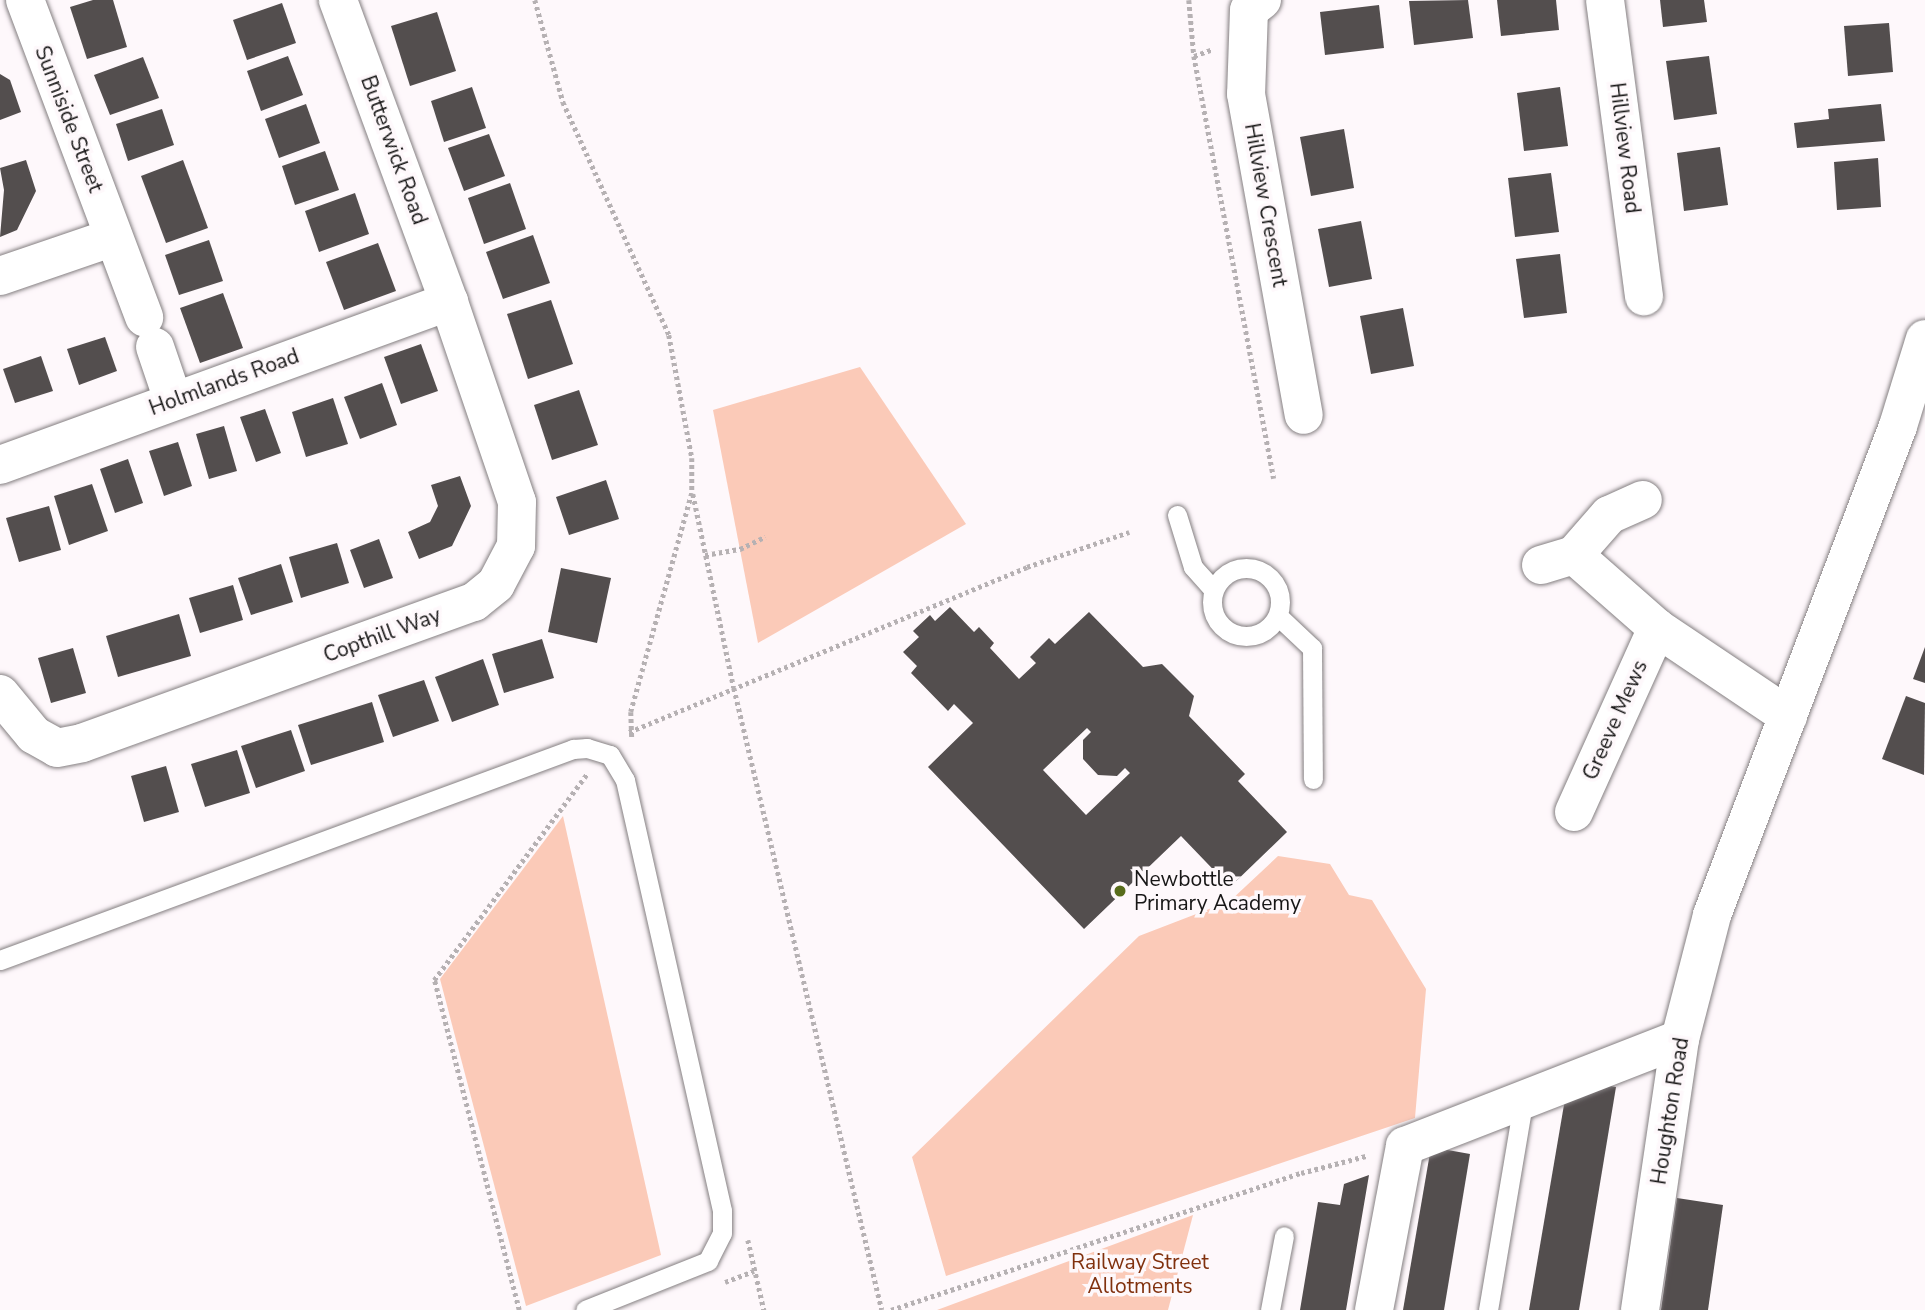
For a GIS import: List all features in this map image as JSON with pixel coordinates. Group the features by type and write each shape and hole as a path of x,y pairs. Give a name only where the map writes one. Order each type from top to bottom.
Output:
{"street":[{"name":"Sunniside Street","path":"24,0 150,332 173,400"},
{"name":"Butterwick Road","path":"338,0 449,302"},
{"name":"Hillview Crescent","path":"1262,0 1249,10 1246,94 1304,415"},
{"name":"Hillview Road","path":"1605,0 1643,296"},
{"path":"0,276 114,237"},
{"name":"Holmlands Road","path":"0,465 449,302"},
{"name":"Copthill Way","path":"0,694 34,735 58,748 474,601 496,584 516,546 517,502 449,302"},
{"name":"Houghton Road","path":"1640,1310 1680,1039 1712,915 1898,426 1925,339"},
{"path":"1643,500 1609,515 1558,560 1788,716"},
{"name":"Greeve Mews","path":"1574,812 1657,628"},
{"path":"1374,1310 1405,1146 1680,1039"}],"lane":[{"path":"1177,515 1193,567 1214,590 1214,616 1233,634 1259,634 1278,617 1279,591 1261,570 1233,570 1214,590"},
{"path":"1278,617 1312,649 1313,779"},
{"path":"0,960 573,750 599,750 618,764 716,1184 722,1233 708,1261 591,1309"},
{"path":"1488,1310 1523,1102"},
{"path":"1270,1310 1283,1236"}],"path":[{"path":"535,0 563,102 669,335 692,458 692,493 734,688 882,1310"},
{"path":"1189,0 1194,56 1274,479"},
{"path":"692,493 629,732 1027,567 1129,531"},
{"path":"705,555 740,549 765,537"},
{"path":"519,1310 434,980 585,775 618,764"},
{"path":"891,1310 1301,1173 1405,1146"}],"green space":[{"path":"860,367 966,524 758,643 713,410"},
{"path":"563,816 661,1255 526,1306 440,979"},
{"path":"1278,856 1330,864 1349,895 1372,900 1426,989 1415,1118 946,1276 912,1157 1139,936 1230,901"},
{"name":"Railway Street Allotments","path":"1193,1215 1168,1310 937,1310"}],"building":[{"path":"93,0 113,0 127,47 87,59 70,7"},
{"path":"1468,0 1473,38 1414,45 1409,1"},
{"path":"1497,0 1556,0 1559,30 1501,36"},
{"path":"1660,0 1704,0 1707,22 1663,27"},
{"path":"282,3 296,43 247,60 233,20"},
{"path":"1379,5 1384,48 1325,55 1320,12"},
{"path":"437,12 456,71 410,86 391,26"},
{"path":"1889,23 1893,72 1848,76 1844,26"},
{"path":"288,56 303,95 261,111 247,71"},
{"path":"1709,56 1717,114 1674,120 1666,61"},
{"path":"143,57 159,98 110,115 94,75"},
{"path":"0,74 10,80 21,112 0,120"},
{"path":"472,87 486,128 444,142 431,101"},
{"path":"1560,87 1568,146 1524,151 1517,93"},
{"path":"306,104 320,143 279,158 265,119"},
{"path":"1881,104 1885,141 1797,148 1794,123 1829,119 1828,109"},
{"path":"162,109 174,145 128,161 116,124"},
{"path":"1344,129 1354,188 1311,196 1300,137"},
{"path":"489,134 505,176 464,191 448,148"},
{"path":"1720,147 1728,205 1684,211 1677,153"},
{"path":"325,151 339,190 295,205 282,166"},
{"path":"1878,158 1881,207 1837,210 1834,162"},
{"path":"26,160 36,191 17,230 0,237 4,190 0,168"},
{"path":"183,160 208,228 166,243 141,176"},
{"path":"1551,173 1559,232 1515,237 1508,178"},
{"path":"510,183 526,229 484,244 468,198"},
{"path":"355,193 369,234 319,252 305,211"},
{"path":"1361,221 1372,279 1329,287 1318,229"},
{"path":"533,235 550,283 503,299 486,252"},
{"path":"209,240 223,281 179,295 165,255"},
{"path":"378,243 396,291 344,310 326,262"},
{"path":"1560,254 1567,313 1524,318 1516,259"},
{"path":"223,293 243,348 200,363 180,308"},
{"path":"551,300 573,364 528,379 507,314"},
{"path":"1403,308 1414,366 1371,374 1360,316"},
{"path":"105,337 117,371 79,385 67,349"},
{"path":"421,344 438,391 401,404 384,357"},
{"path":"41,356 53,391 15,403 3,369"},
{"path":"382,383 397,425 360,439 344,397"},
{"path":"579,390 598,445 552,460 534,405"},
{"path":"333,398 348,444 306,457 292,412"},
{"path":"265,409 281,453 256,462 240,417"},
{"path":"224,426 237,471 209,479 196,434"},
{"path":"178,442 192,486 164,496 149,451"},
{"path":"128,459 143,503 115,513 100,469"},
{"path":"460,476 471,506 452,546 419,559 408,532 430,522 438,506 431,485"},
{"path":"606,480 619,519 569,535 556,497"},
{"path":"92,484 108,531 69,545 54,496"},
{"path":"49,506 61,550 19,562 6,518"},
{"path":"379,539 393,578 364,588 350,550"},
{"path":"337,543 349,583 301,598 289,557"},
{"path":"281,564 293,602 251,615 238,578"},
{"path":"561,568 611,578 597,643 548,632"},
{"path":"233,585 243,620 200,633 189,598"},
{"path":"950,607 974,632 979,627 994,643 990,648 1019,679 1036,663 1030,657 1049,638 1055,644 1089,612 1143,667 1162,664 1194,696 1189,716 1245,774 1238,781 1287,832 1230,887 1181,836 1084,929 928,767 973,723 954,704 948,711 911,673 917,666 903,652 919,637 913,631 930,615 935,621","holes":["1087,728 1091,732 1083,740 1083,759 1098,775 1117,776 1125,768 1130,773 1086,815 1043,770"]},
{"path":"179,614 191,656 118,677 106,636"},
{"path":"542,639 554,678 504,693 492,654"},
{"path":"1925,647 1925,683 1913,679"},
{"path":"73,648 86,693 51,703 38,658"},
{"path":"483,659 499,705 452,722 435,677"},
{"path":"424,680 439,721 393,737 378,695"},
{"path":"1906,696 1925,703 1924,775 1882,759"},
{"path":"372,702 384,742 311,765 298,725"},
{"path":"291,730 305,771 256,788 241,746"},
{"path":"237,750 250,793 205,807 191,764"},
{"path":"166,766 179,812 144,822 131,776"},
{"path":"1592,1083 1616,1087 1579,1310 1529,1310 1566,1093"},
{"path":"1431,1147 1470,1154 1444,1310 1403,1310"},
{"path":"1369,1175 1346,1310 1300,1310 1318,1202 1340,1205 1344,1184"},
{"path":"1677,1198 1723,1205 1708,1310 1661,1310"}],"place":[{"name":"Newbottle Primary Academy","path":"1120,891"}]}
